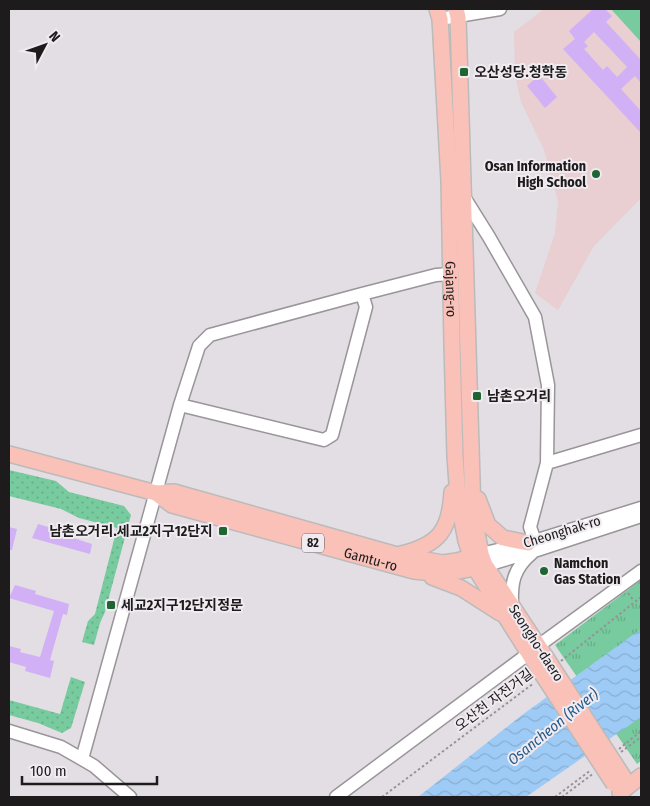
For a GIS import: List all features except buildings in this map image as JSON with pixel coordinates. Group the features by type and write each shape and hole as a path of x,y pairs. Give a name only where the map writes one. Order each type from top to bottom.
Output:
{"main road":[{"name":"Gajang-ro","path":"457,13 473,513 478,561"},
{"name":"Gajang-ro","path":"439,14 449,181 455,456 458,498 478,561"},
{"name":"Gamtu-ro","path":"9,454 156,493 174,492 397,554 443,563 478,561"},
{"path":"397,554 413,551 432,541 446,527 452,504 455,456"},
{"path":"472,471 476,494 488,525 503,538 533,545"},
{"name":"Gamtu-ro","path":"156,493 172,505 414,570 443,574 478,561"},
{"name":"Seongho-daero","path":"478,561 508,611 540,656 623,790"},
{"path":"414,570 461,588 508,611"},
{"path":"623,790 641,776"}],"street":[{"path":"439,14 500,9"},
{"path":"464,197 489,236 534,317 548,385 547,463 530,527 533,545 517,569 508,611"},
{"path":"82,759 180,404 199,346 210,335 362,294 451,274"},
{"path":"180,404 324,440 332,435 366,307 362,294"},
{"path":"547,463 641,435"},
{"name":"Cheonghak-ro","path":"533,545 641,508"},
{"name":"Cheonghak-ro","path":"478,561 641,516"},
{"path":"336,797 540,656 641,571"},
{"path":"9,731 61,748 82,759 94,766 130,797"}],"path":[{"path":"540,656 641,597"},
{"name":"오산천 자전거길","path":"382,797 540,678"}],"shaded area":[{"name":"Osan Information High School","path":"544,9 641,9 641,198 594,246 558,310 535,293 555,233 558,201 544,150 521,102 515,75 514,32"}],"green space":[{"path":"611,9 641,9 641,42"},
{"path":"9,470 56,481 69,492 124,506 131,515 105,612 94,645 82,642 88,621 95,614 117,528 79,518 61,509 9,496"},
{"path":"641,580 641,761 637,764 555,645"},
{"path":"71,677 85,682 71,728 62,733 38,723 9,715 9,700 60,714"}],"water":[{"name":"Osancheon (River)","path":"641,629 641,717 526,797 418,797 522,715"}],"place":[{"name":"오산성당.청학동","path":"464,72"},
{"name":"Osan Information High School","path":"596,174"},
{"name":"남촌오거리","path":"477,396"},
{"name":"남촌오거리.세교2지구12단지","path":"223,531"},
{"name":"Namchon Gas Station","path":"544,571"},
{"name":"세교2지구12단지정문","path":"111,605"}]}
